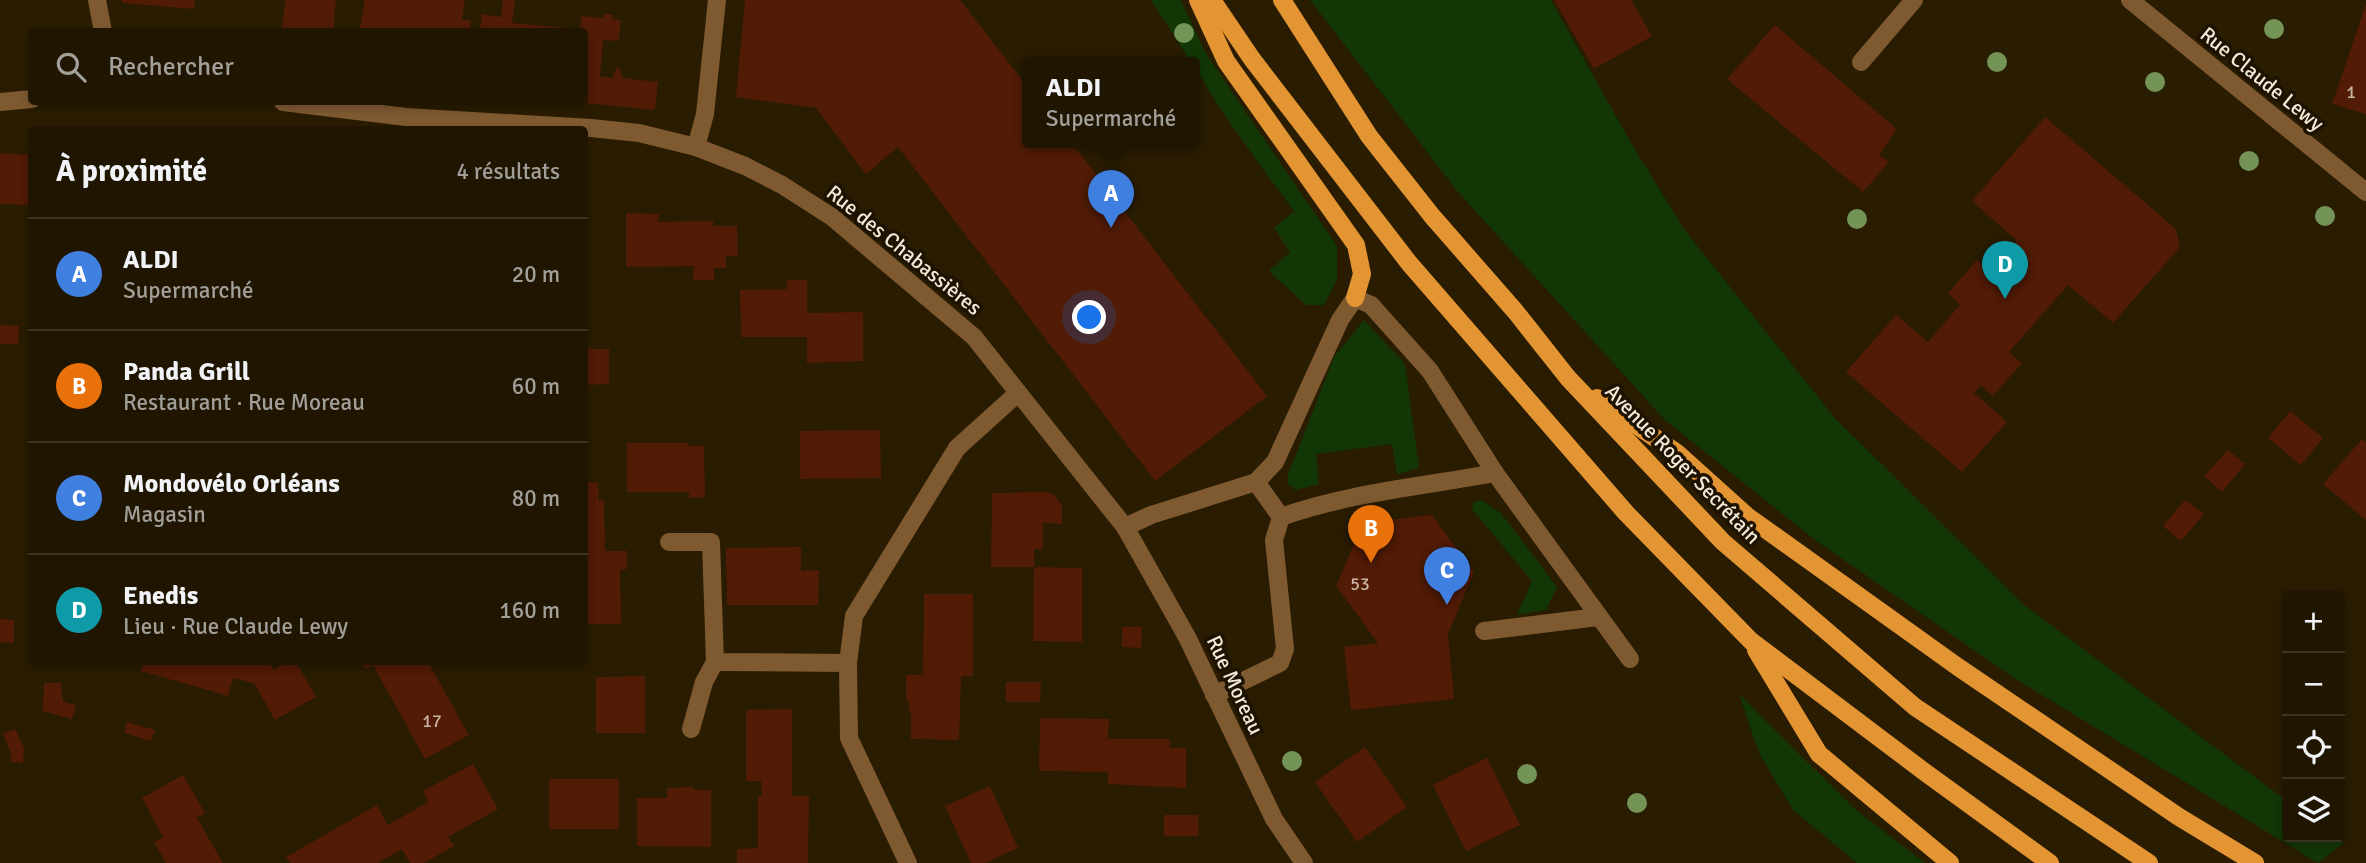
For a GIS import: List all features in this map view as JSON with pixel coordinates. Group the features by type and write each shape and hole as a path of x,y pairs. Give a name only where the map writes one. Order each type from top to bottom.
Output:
{"main road":[{"path":"1198,0 1226,61 1356,245 1362,274 1356,298"},
{"path":"1212,0 1252,58 1409,263 1626,513 1751,641 2050,863"},
{"name":"Avenue Roger Secrétain","path":"1282,0 1369,135 1432,216 1515,311 1568,378 1723,542 1915,708 2149,863"},
{"path":"1568,378 1676,453 1747,516 1958,667 2179,817 2255,863"},
{"path":"1751,641 1819,754 1950,863"}],"street":[{"path":"97,0 102,28"},
{"path":"696,147 705,114 717,0"},
{"path":"1861,62 1914,0"},
{"name":"Rue Claude Lewy","path":"2130,0 2366,192"},
{"path":"0,102 28,99"},
{"name":"Rue des Chabassières","path":"308,105 406,117 558,126"},
{"name":"Rue des Chabassières","path":"588,128 639,133 696,147 745,166 782,185 832,217 974,337 1125,527"},
{"path":"1125,527 1151,515 1256,482 1275,462 1340,320 1356,298 1371,305 1430,371 1495,473 1630,659"},
{"path":"908,863 849,738 848,663 854,616 957,448 1018,393"},
{"path":"1282,517 1347,500 1495,473"},
{"path":"1256,482 1282,517"},
{"path":"1214,695 1280,663 1285,649 1274,540 1282,517"},
{"name":"Rue Moreau","path":"1125,527 1187,638 1274,819 1304,863"},
{"path":"668,541 711,542 715,662 704,682 691,729"},
{"path":"1484,631 1598,617"},
{"path":"715,662 848,663"}],"green space":[{"path":"1151,0 1181,0 1205,52 1337,246 1337,280 1324,305 1306,305 1269,271 1290,252 1274,228 1294,211 1208,89 1200,74 1200,57 1188,57"},
{"path":"1310,0 1551,0 1631,143 1686,232 1834,417 2023,604 2282,797 2282,841 2014,678 1815,540 1665,420 1458,192"},
{"path":"1364,320 1405,364 1419,468 1397,474 1392,444 1316,454 1319,484 1296,490 1288,484 1288,475 1334,357"},
{"path":"1481,500 1501,513 1557,587 1546,610 1517,615 1532,581 1472,509 1473,502"},
{"path":"1739,694 1855,809 1925,863 1857,863 1793,810 1759,753"},
{"path":"2283,842 2344,843 2318,863"}],"building":[{"path":"122,0 195,0 194,9 122,3"},
{"path":"285,0 336,0 333,28 282,28"},
{"path":"365,0 465,0 462,20 471,21 470,28 360,28"},
{"path":"503,0 515,0 512,23 569,28 480,28 482,14 501,17"},
{"path":"745,0 960,0 1022,80 1022,148 1076,148 1267,396 1155,481 898,147 866,174 816,108 736,97"},
{"path":"1554,0 1631,0 1652,36 1594,69"},
{"path":"2366,4 2366,114 2332,104"},
{"path":"603,14 613,15 612,19 621,20 619,41 603,40 600,76 613,78 616,68 620,69 622,78 658,82 655,110 588,103 588,28 580,28 581,16 603,18"},
{"path":"1775,25 1897,129 1879,155 1889,162 1863,192 1727,79"},
{"path":"2045,117 2176,229 2180,247 2113,323 2068,285 2009,352 2022,363 1993,396 1981,385 1974,393 2007,422 1962,472 1846,372 1896,315 1928,342 1960,305 1948,293 1977,260 1990,271 2017,241 1972,201"},
{"path":"0,153 28,155 28,205 0,204"},
{"path":"626,213 659,214 658,222 713,221 713,226 737,226 738,256 726,256 726,268 714,268 714,280 693,280 694,266 626,267"},
{"path":"787,280 807,280 807,313 863,312 863,361 807,363 807,337 741,337 740,290 787,289"},
{"path":"0,325 19,326 18,344 0,344"},
{"path":"588,349 609,349 609,384 588,385"},
{"path":"2290,411 2323,438 2301,465 2268,438"},
{"path":"880,430 881,478 800,479 800,431"},
{"path":"2362,439 2366,442 2366,520 2323,484"},
{"path":"627,443 688,443 688,446 704,446 705,497 689,498 689,492 627,492"},
{"path":"2228,450 2245,464 2222,492 2204,476"},
{"path":"598,482 599,501 604,500 605,551 627,551 627,569 620,569 621,624 588,624 588,483"},
{"path":"992,493 1052,493 1062,505 1062,524 1043,523 1043,549 1034,549 1034,567 991,567"},
{"path":"2185,500 2204,514 2181,541 2163,526"},
{"path":"1432,515 1474,572 1448,634 1454,699 1351,710 1344,647 1378,643 1336,586 1363,523"},
{"path":"801,547 801,571 819,570 818,605 727,605 726,548"},
{"path":"1034,567 1082,568 1082,642 1033,641"},
{"path":"924,594 973,594 973,676 961,676 959,740 911,739 911,711 909,701 906,701 906,675 923,675"},
{"path":"0,619 14,620 14,643 0,642"},
{"path":"1122,627 1142,627 1141,648 1122,647"},
{"path":"143,665 271,665 274,670 282,665 298,665 316,697 275,720 254,683 233,678 228,696 141,671"},
{"path":"373,665 430,665 469,735 425,759"},
{"path":"645,676 645,733 596,733 596,677"},
{"path":"1006,682 1041,682 1040,702 1006,702"},
{"path":"44,683 61,683 63,702 76,705 72,719 43,711"},
{"path":"792,709 792,796 809,796 808,863 737,863 737,849 758,848 758,796 762,796 761,781 746,781 746,710"},
{"path":"1040,718 1109,719 1108,739 1170,739 1169,748 1186,748 1186,788 1108,784 1108,772 1039,771"},
{"path":"127,722 155,730 151,741 124,733"},
{"path":"15,729 24,748 23,763 11,762 11,753 3,734"},
{"path":"1365,747 1407,807 1357,842 1315,782"},
{"path":"1487,758 1520,825 1466,851 1433,785"},
{"path":"473,764 498,809 448,837 454,846 424,863 410,863 402,849 378,863 290,863 286,857 377,805 388,825 428,802 423,791"},
{"path":"183,775 205,813 197,818 223,863 166,863 154,842 163,837 142,798"},
{"path":"549,779 619,779 619,829 549,829"},
{"path":"990,786 1018,848 985,863 971,863 945,806"},
{"path":"693,787 694,790 711,790 711,847 637,846 637,798 667,798 667,788"},
{"path":"1164,815 1198,815 1199,836 1164,836"}],"place":[{"name":"ALDI","path":"1111,228"},
{"name":"Enedis","path":"2005,299"},
{"name":"Panda Grill","path":"1371,563"},
{"name":"Mondovélo Orléans","path":"1447,605"}]}
